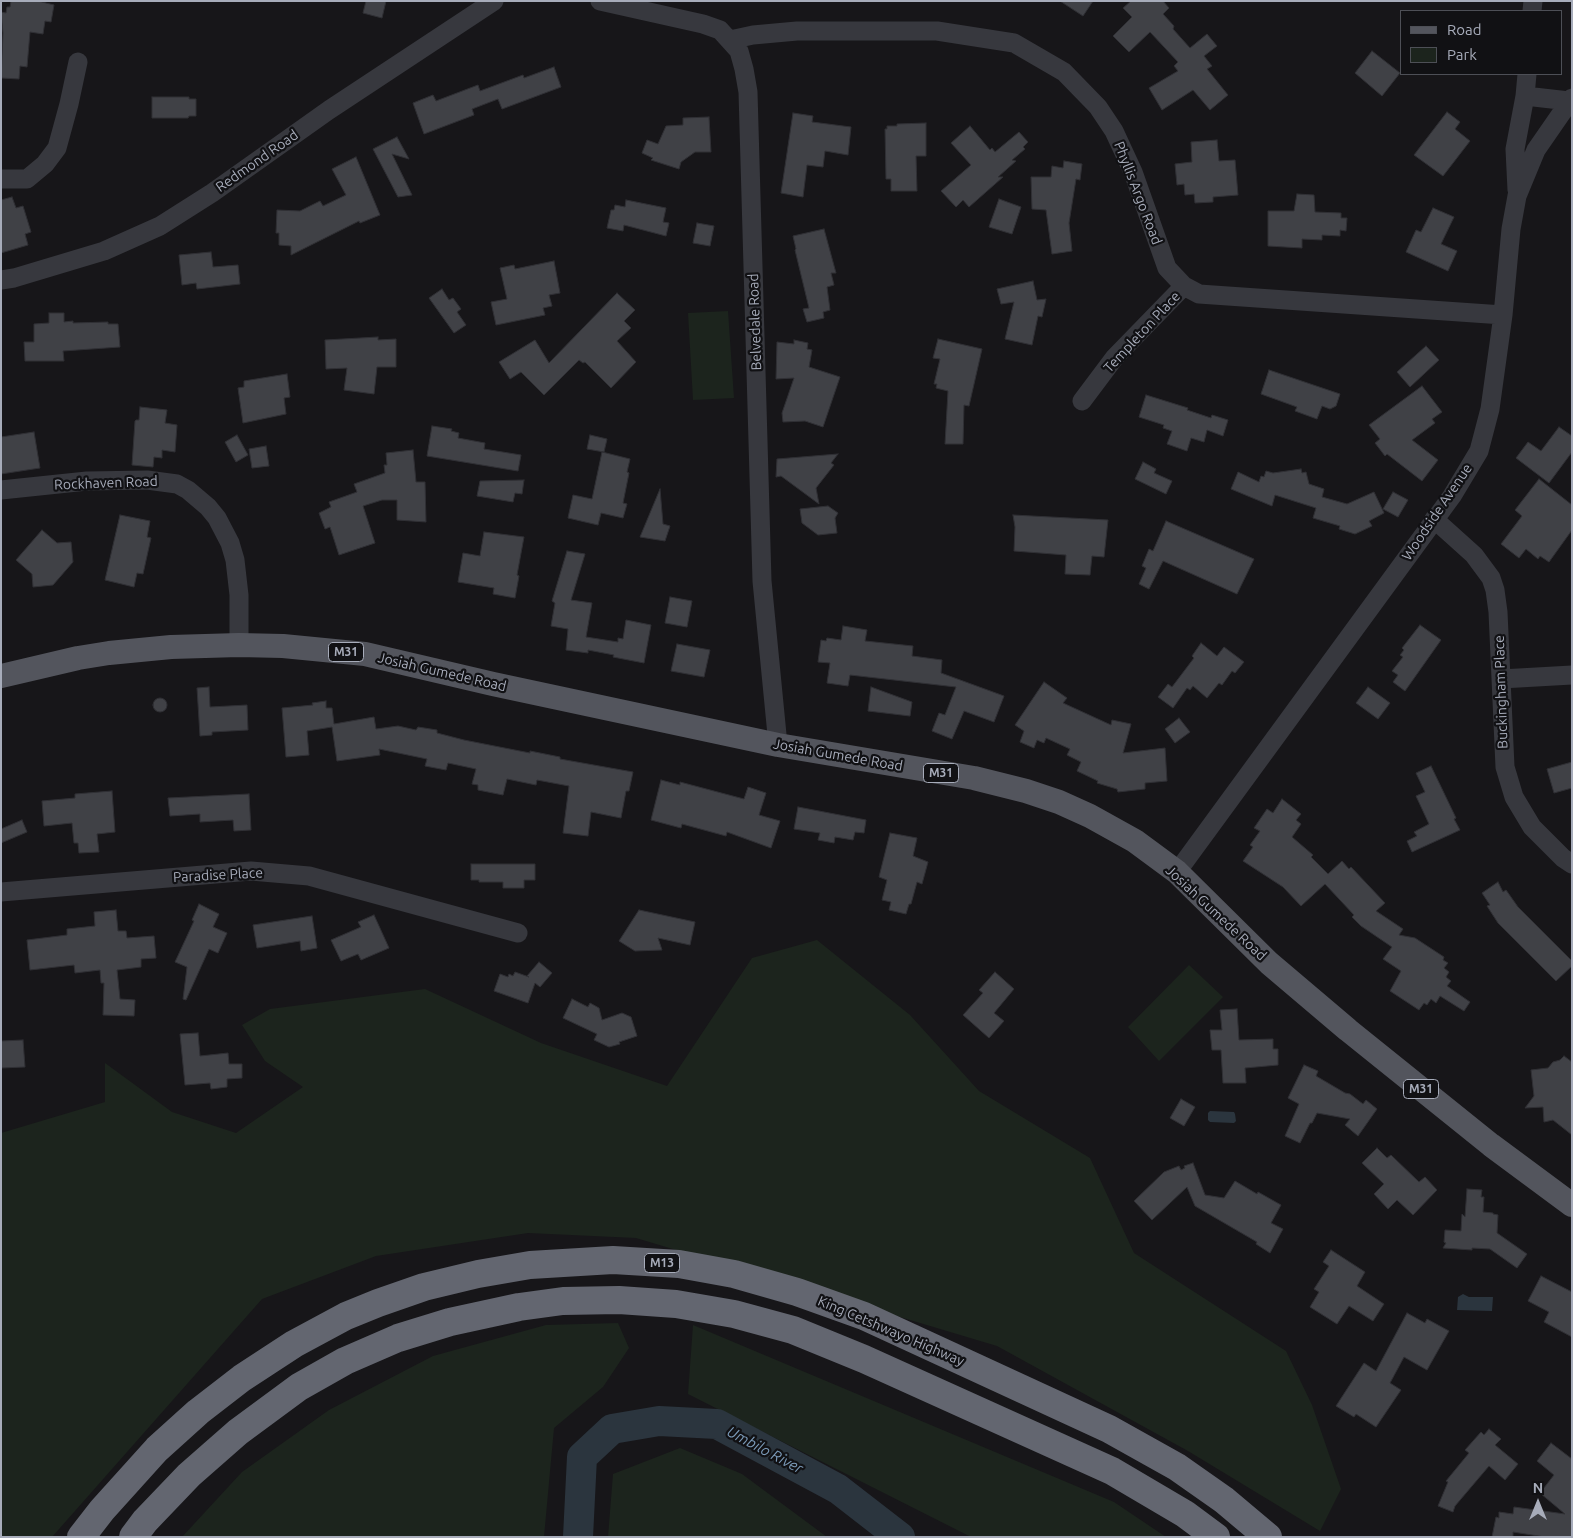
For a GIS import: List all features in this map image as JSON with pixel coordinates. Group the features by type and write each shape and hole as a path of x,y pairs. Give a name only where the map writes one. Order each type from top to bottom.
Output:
{"highway":[{"name":"King Cetshwayo Highway","path":"81,1537 102,1510 157,1449 198,1412 242,1378 294,1344 346,1316 424,1287 478,1274 530,1265 613,1260 679,1264 734,1274 797,1292 864,1316 1110,1429 1177,1467 1224,1500 1268,1537"},
{"path":"133,1537 145,1521 189,1475 238,1432 299,1387 345,1361 398,1338 450,1322 519,1307 563,1301 619,1300 676,1304 734,1314 793,1330 864,1359 1112,1471 1186,1514 1216,1537"}],"main road":[{"name":"Josiah Gumede Road","path":"1,676 78,658 171,647 283,646 366,654 503,686 778,745 974,778 1026,791 1059,802 1090,816 1135,841 1177,872 1269,963 1348,1030 1491,1145 1572,1205"}],"street":[{"name":"Redmond Road","path":"1,280 14,278 104,251 160,226 212,193 329,110 494,1"},
{"name":"Belvedale Road","path":"600,1 703,24 720,30 739,51 744,69 748,92 762,581 778,745"},
{"name":"Phyllis Argo Road","path":"730,40 753,35 797,31 937,31 1014,43 1064,72 1098,107 1109,123 1133,172 1167,268 1184,286 1199,294 1503,314"},
{"path":"1,179 27,179 45,164 57,148 78,62"},
{"path":"1517,196 1515,148 1526,96 1527,75"},
{"path":"1526,96 1570,100"},
{"name":"Woodside Avenue","path":"1177,872 1452,496 1479,450 1490,409 1503,314 1511,229 1517,196 1536,150 1570,100"},
{"name":"Templeton Place","path":"1082,401 1115,357 1184,286"},
{"name":"Rockhaven Road","path":"1,490 87,481 147,480 177,484 188,490 208,507 217,518 230,543 235,560 239,595 239,645"},
{"name":"Buckingham Place","path":"1434,520 1474,555 1491,578 1498,612 1505,767 1514,797 1532,827 1562,858 1572,864"},
{"path":"1502,679 1572,675"},
{"name":"Paradise Place","path":"1,892 252,871 309,876 518,933"}],"green space":[{"path":"728,311 734,398 693,400 688,313"},
{"path":"817,940 910,1015 979,1091 1090,1158 1134,1253 1286,1351 1312,1405 1341,1489 1320,1531 1188,1451 997,1346 636,1238 528,1233 376,1256 262,1299 52,1537 1,1537 1,1133 105,1102 105,1063 172,1112 236,1133 303,1087 265,1061 242,1025 270,1009 425,989 541,1043 667,1086 752,958"},
{"path":"1189,965 1223,997 1159,1061 1128,1027"},
{"path":"618,1323 629,1348 603,1387 554,1428 544,1537 182,1537 242,1472 329,1410 433,1356 546,1325"},
{"path":"693,1325 1114,1502 1166,1537 971,1537 688,1394"},
{"path":"680,1448 742,1474 827,1537 608,1537 613,1474"}],"shaded area":[{"path":"1210,1111 1234,1112 1236,1121 1234,1123 1210,1122 1208,1120 1208,1113"},
{"path":"1463,1294 1469,1297 1493,1297 1492,1311 1457,1310 1458,1297"}],"building":[{"path":"11,1 38,1 54,5 51,22 45,21 43,34 30,32 27,67 20,66 19,79 1,78 3,33 1,12 6,13"},
{"path":"366,1 386,1 382,18 363,13"},
{"path":"1060,1 1093,1 1083,16"},
{"path":"1131,1 1163,1 1169,8 1163,14 1190,48 1207,34 1217,46 1204,56 1212,66 1207,69 1228,95 1210,110 1193,90 1162,110 1149,88 1178,71 1174,66 1178,62 1150,32 1129,52 1113,36 1132,17 1123,8"},
{"path":"1372,51 1400,73 1382,96 1355,73"},
{"path":"554,67 561,87 502,109 498,99 472,109 474,115 424,134 413,103 433,95 436,101 478,85 480,91 523,75 524,78"},
{"path":"152,97 189,97 189,99 196,99 196,116 189,116 188,118 152,118"},
{"path":"1447,112 1460,122 1455,129 1470,141 1443,176 1414,155"},
{"path":"793,113 813,116 812,122 851,127 848,155 825,151 823,167 807,165 803,197 781,193"},
{"path":"709,117 711,152 695,152 681,162 679,169 651,160 653,158 642,153 647,140 658,144 666,126 683,125 683,118"},
{"path":"926,123 926,156 916,156 917,191 891,191 891,179 886,179 885,129 887,129 887,126 897,126 897,124"},
{"path":"970,126 990,150 992,148 995,152 1019,132 1028,142 1023,147 1025,149 1012,160 1016,161 998,177 1003,177 969,207 963,200 956,207 941,191 971,165 951,143"},
{"path":"397,137 409,159 392,154 412,195 398,197 373,149"},
{"path":"1217,140 1219,161 1235,160 1238,195 1213,197 1213,202 1195,203 1194,194 1185,195 1184,184 1177,185 1175,164 1192,162 1191,142"},
{"path":"356,157 380,215 360,223 359,221 291,255 291,246 279,245 279,233 276,233 277,210 300,211 320,201 323,206 346,195 332,169"},
{"path":"1064,161 1082,164 1080,180 1076,179 1069,223 1072,251 1052,254 1046,210 1032,209 1031,177 1051,177 1052,166 1063,168"},
{"path":"1297,194 1314,195 1315,212 1341,213 1341,218 1347,218 1346,231 1340,230 1340,236 1322,235 1322,240 1302,239 1302,248 1268,246 1268,211 1294,211"},
{"path":"12,197 16,208 23,206 31,232 25,234 28,245 1,253 1,200"},
{"path":"999,199 1021,207 1012,234 989,227"},
{"path":"626,200 666,208 663,222 669,223 666,236 624,225 623,231 607,228 611,210 614,210 615,205 625,207"},
{"path":"1433,208 1454,217 1441,244 1457,251 1448,271 1406,252 1416,230 1421,232"},
{"path":"697,223 714,226 710,246 693,243"},
{"path":"824,229 836,273 831,273 834,285 827,287 830,310 823,312 824,318 807,322 803,309 809,308 793,236"},
{"path":"211,252 213,267 238,265 240,284 197,289 196,283 182,285 179,255"},
{"path":"554,261 560,293 549,295 552,306 543,308 545,315 496,325 491,302 507,299 500,268 514,265 515,269"},
{"path":"1033,281 1037,300 1046,299 1042,317 1038,316 1032,345 1005,339 1014,302 1001,304 997,289"},
{"path":"442,289 449,300 453,298 461,309 457,312 466,325 454,333 429,298"},
{"path":"617,293 635,310 624,321 631,328 617,341 636,362 611,388 585,362 583,363 579,360 544,395 521,372 510,379 499,362 535,340 549,363"},
{"path":"49,313 64,313 64,322 108,322 108,324 118,324 120,347 63,351 64,361 25,361 24,342 34,342 34,324 49,323"},
{"path":"378,337 378,340 396,339 396,367 377,367 374,394 344,390 347,368 326,369 325,340"},
{"path":"938,339 982,349 969,406 964,405 963,444 945,444 948,391 936,388 937,384 934,384 940,359 933,358"},
{"path":"794,340 808,343 807,349 812,350 809,367 840,377 823,427 805,421 783,422 782,413 794,378 776,379 777,342 794,344"},
{"path":"1426,346 1439,360 1410,387 1397,372"},
{"path":"1269,370 1340,394 1336,406 1330,409 1322,406 1317,419 1295,411 1297,407 1261,394"},
{"path":"287,374 290,397 284,398 286,414 243,423 238,388 244,387 244,381"},
{"path":"1422,386 1442,412 1432,419 1435,423 1412,440 1438,460 1422,481 1387,454 1385,456 1375,443 1380,439 1369,425"},
{"path":"1146,395 1188,408 1187,410 1211,418 1212,415 1228,420 1223,436 1207,430 1204,442 1191,438 1187,451 1167,444 1172,431 1163,428 1164,425 1139,417"},
{"path":"140,407 167,410 165,423 177,425 175,452 162,450 162,458 154,457 153,467 132,465 135,421 139,420"},
{"path":"432,426 452,429 451,431 459,433 458,438 485,443 484,449 521,455 518,471 427,456"},
{"path":"1559,427 1572,436 1572,452 1549,483 1516,458 1528,442 1541,451"},
{"path":"34,432 40,468 1,474 1,437"},
{"path":"237,435 248,455 236,462 225,442"},
{"path":"590,435 607,439 604,452 587,449"},
{"path":"266,446 269,466 252,468 249,449"},
{"path":"413,450 416,482 425,482 426,522 397,520 397,500 382,500 363,506 375,543 339,555 330,527 325,529 319,513 331,507 329,502 357,492 354,484 385,473 384,465 387,465 386,453"},
{"path":"602,452 630,459 623,503 627,504 623,518 601,513 598,525 568,518 573,495 592,499"},
{"path":"838,454 831,463 834,465 816,488 819,504 781,476 776,477 777,459"},
{"path":"1143,462 1156,469 1154,473 1172,481 1166,494 1135,479"},
{"path":"1301,469 1302,473 1306,472 1309,484 1324,489 1322,497 1347,504 1374,492 1384,513 1369,521 1372,526 1355,534 1339,529 1340,526 1313,518 1316,508 1275,495 1272,506 1231,489 1238,472 1259,482 1261,476 1264,477 1266,471 1273,473"},
{"path":"1539,479 1572,505 1572,530 1549,562 1540,556 1538,559 1526,549 1519,558 1501,544 1522,516 1515,510"},
{"path":"524,480 522,494 515,493 513,502 477,496 480,481"},
{"path":"660,489 663,524 670,526 665,541 640,537"},
{"path":"1393,492 1408,500 1398,517 1383,509"},
{"path":"828,506 838,513 835,518 837,533 818,535 802,523 800,509"},
{"path":"120,515 150,521 147,537 151,538 143,574 137,573 134,587 105,580"},
{"path":"1013,515 1108,520 1104,557 1092,556 1090,575 1065,574 1066,555 1014,551 1015,527"},
{"path":"1166,521 1254,559 1237,594 1163,561 1149,589 1139,584 1146,568 1142,566 1149,549 1153,551"},
{"path":"42,530 57,543 71,542 73,562 53,585 33,587 32,574 16,560"},
{"path":"484,532 524,537 515,598 493,594 494,588 458,582 463,553 480,556"},
{"path":"567,551 585,554 571,600 592,603 586,637 618,642 618,638 623,639 626,620 651,625 644,663 588,650 588,653 566,650 568,629 551,626 555,603 552,601"},
{"path":"670,597 692,601 687,627 665,623"},
{"path":"1420,625 1441,640 1405,691 1393,682 1398,675 1392,671 1403,657 1400,655 1404,650 1402,648"},
{"path":"843,626 867,630 865,641 913,646 912,656 942,660 941,673 1004,696 994,722 964,711 952,739 932,731 939,713 945,715 956,687 850,675 848,686 827,683 830,663 818,662 821,640 826,641 827,638 841,640"},
{"path":"1201,643 1217,656 1224,647 1244,662 1235,673 1232,671 1222,685 1219,683 1207,698 1193,686 1190,690 1187,688 1173,708 1158,697 1168,684 1172,687 1194,658 1192,656"},
{"path":"677,644 710,650 704,677 671,671"},
{"path":"1044,682 1067,698 1063,703 1111,725 1112,720 1131,724 1123,753 1165,748 1167,781 1145,783 1145,789 1118,792 1117,789 1097,783 1098,781 1077,771 1081,762 1067,755 1070,749 1046,738 1044,743 1037,740 1034,748 1020,742 1024,731 1015,725"},
{"path":"209,687 210,707 247,705 248,730 212,732 212,735 200,736 197,688"},
{"path":"871,687 912,702 910,716 868,711"},
{"path":"1368,687 1390,703 1378,719 1356,703"},
{"path":"157,698 163,698 167,705 163,712 157,712 153,708 153,702"},
{"path":"326,701 326,708 332,708 334,724 374,717 376,729 398,726 416,730 418,727 437,730 437,733 464,740 633,772 629,791 626,791 621,818 591,812 588,836 563,833 569,786 537,780 536,785 507,779 503,795 478,790 478,785 472,784 476,769 448,763 446,770 425,766 427,759 379,749 380,755 337,761 332,727 307,731 309,755 286,757 282,708 313,705 312,703"},
{"path":"1179,718 1190,732 1175,743 1165,729"},
{"path":"1572,762 1572,788 1554,793 1547,769"},
{"path":"1431,766 1460,830 1412,852 1407,841 1417,836 1414,832 1429,824 1416,796 1425,792 1416,773"},
{"path":"661,780 680,785 680,782 744,799 748,787 766,793 759,815 780,821 771,848 727,832 726,836 682,824 681,828 651,820"},
{"path":"112,791 115,832 97,834 99,852 79,853 78,843 74,843 72,823 44,826 42,801 75,798 75,794"},
{"path":"249,794 251,830 234,831 233,820 200,822 200,814 170,816 168,798"},
{"path":"1282,799 1301,814 1296,820 1301,824 1292,837 1313,855 1311,857 1328,874 1342,861 1349,869 1351,867 1385,903 1376,911 1403,929 1399,935 1415,938 1444,957 1443,960 1448,963 1444,968 1449,972 1446,977 1451,981 1447,986 1470,1002 1464,1011 1440,996 1436,1003 1431,999 1427,1005 1424,1003 1419,1010 1390,991 1401,971 1383,959 1392,947 1361,926 1352,917 1354,915 1325,884 1301,906 1283,887 1243,861 1253,847 1250,845 1260,831 1254,828 1267,809 1273,813"},
{"path":"798,807 866,820 864,833 855,832 853,840 835,837 834,843 818,840 820,833 794,829"},
{"path":"22,820 27,832 1,843 1,829"},
{"path":"890,833 917,838 913,856 928,862 922,884 917,882 906,914 889,910 891,902 882,900 887,880 879,877"},
{"path":"471,864 535,864 535,880 524,880 524,888 503,888 503,882 471,880"},
{"path":"1498,882 1503,892 1506,890 1518,907 1572,961 1572,966 1556,981 1498,923 1487,906 1490,905 1482,893"},
{"path":"199,904 219,914 213,927 227,933 218,953 209,949 186,1000 183,999 187,967 175,962 194,921 192,920"},
{"path":"116,910 118,931 126,931 127,938 154,936 156,958 141,959 141,967 117,970 120,999 135,1000 134,1016 103,1015 104,983 101,983 100,970 75,973 74,965 30,970 27,940 67,935 67,929 95,926 94,912"},
{"path":"639,910 695,922 690,945 658,938 662,950 635,951 619,941"},
{"path":"374,915 389,948 361,960 358,954 341,961 331,940 361,927 358,922"},
{"path":"312,916 317,948 301,951 300,941 257,948 253,925"},
{"path":"539,962 552,973 540,987 535,983 528,1003 494,991 500,974 508,977 509,974 513,976 515,972 529,977 527,976"},
{"path":"995,972 1014,989 994,1013 1004,1021 989,1038 963,1015 983,993 979,990"},
{"path":"572,999 588,1007 590,1003 599,1008 602,1020 622,1013 631,1017 637,1036 609,1047 594,1040 597,1034 563,1018"},
{"path":"1237,1009 1239,1040 1273,1039 1273,1049 1278,1049 1278,1065 1245,1068 1246,1083 1223,1083 1221,1050 1212,1050 1210,1030 1222,1030 1220,1010"},
{"path":"198,1033 200,1056 228,1053 229,1064 242,1064 242,1078 227,1079 227,1087 211,1089 210,1083 185,1085 180,1034"},
{"path":"23,1040 25,1067 1,1068 1,1041"},
{"path":"1564,1056 1572,1062 1572,1135 1553,1120 1544,1122 1543,1107 1525,1108 1534,1096 1531,1070 1548,1068 1553,1062 1560,1060"},
{"path":"1304,1065 1318,1071 1316,1076 1350,1094 1363,1104 1366,1100 1377,1109 1358,1136 1345,1125 1350,1119 1317,1113 1300,1143 1285,1136 1299,1104 1288,1098"},
{"path":"1181,1099 1195,1107 1184,1126 1170,1118"},
{"path":"1377,1148 1387,1158 1391,1155 1419,1182 1425,1177 1437,1190 1413,1215 1397,1200 1388,1209 1374,1194 1384,1184 1362,1163"},
{"path":"1193,1163 1205,1195 1224,1198 1235,1181 1281,1205 1271,1223 1283,1229 1270,1253 1256,1244 1257,1242 1195,1206 1187,1187 1152,1220 1134,1201 1164,1172 1179,1166 1181,1170 1185,1168 1184,1166"},
{"path":"1467,1189 1482,1190 1481,1197 1484,1197 1483,1212 1498,1215 1497,1233 1527,1254 1517,1268 1490,1249 1443,1248 1446,1243 1444,1242 1445,1230 1461,1231 1462,1214 1465,1217"},
{"path":"1331,1250 1365,1272 1357,1286 1384,1304 1373,1321 1349,1306 1337,1324 1310,1307 1319,1292 1314,1289 1329,1266 1323,1262"},
{"path":"1541,1276 1572,1292 1572,1337 1544,1322 1549,1312 1528,1301"},
{"path":"1407,1313 1425,1323 1427,1319 1449,1331 1427,1370 1404,1357 1390,1383 1401,1390 1376,1427 1356,1414 1354,1417 1336,1406 1364,1363 1376,1371"},
{"path":"1489,1429 1501,1439 1495,1445 1518,1464 1505,1480 1489,1466 1455,1506 1453,1512 1438,1506 1448,1482 1446,1481 1469,1453 1465,1450 1481,1432 1484,1435"},
{"path":"1551,1443 1572,1459 1572,1537 1545,1537 1513,1532 1513,1537 1492,1537 1496,1517 1499,1518 1499,1512 1513,1514 1514,1507 1565,1514 1540,1493 1554,1475 1537,1461"}],"waterway":[{"name":"Umbilo River","path":"578,1537 582,1457 612,1429 659,1421 717,1424 838,1489 900,1537"}]}
